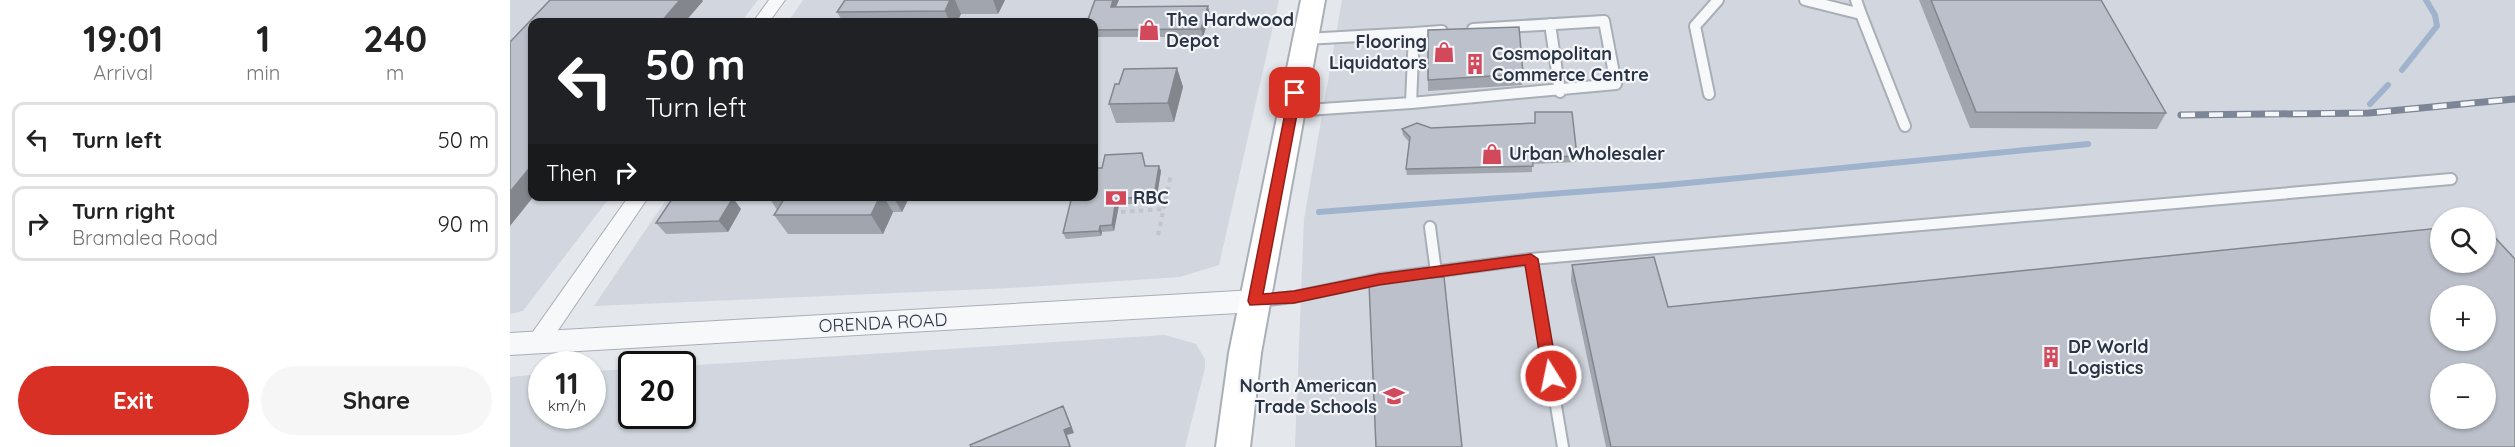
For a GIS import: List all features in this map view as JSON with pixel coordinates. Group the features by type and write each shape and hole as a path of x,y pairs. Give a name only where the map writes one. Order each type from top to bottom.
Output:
{"main road":[{"path":"1233,447 1243,363 1313,0"}],"street":[{"path":"764,18 777,0"},
{"path":"538,342 637,201"},
{"name":"ORENDA ROAD","path":"510,344 1255,301"}],"lane":[{"path":"1709,94 1695,26 1718,0"},
{"path":"1805,0 1861,14"},
{"path":"1856,0 1905,126"},
{"path":"1291,111 1560,92 1616,84 1604,21 1459,30"},
{"path":"1550,24 1560,92"},
{"path":"1305,39 1448,31"},
{"path":"1411,103 1414,33"},
{"path":"1255,301 1294,297 1379,279 1531,259 2451,179"},
{"path":"1430,227 1436,272"},
{"path":"1531,259 1563,447"}],"path":[{"path":"1158,235 1170,174"},
{"path":"1121,212 1163,209"}],"shaded area":[{"path":"510,0 758,0 744,18 528,18 528,201 607,201 523,311 510,314"},
{"path":"803,0 1279,0 1219,265 1180,277 1011,288 594,306 665,201 1098,201 1098,18 791,18"},
{"path":"1342,0 2515,0 2515,447 1295,447 1304,219"},
{"path":"1165,335 1196,344 1205,359 1205,368 1185,447 510,447 510,377 528,375 528,429 606,429 606,370 618,370 618,429 696,429 696,365"}],"building":[{"path":"550,0 680,0 664,18 533,18"},
{"path":"845,0 950,0 945,11 837,12"},
{"name":"The Hardwood Depot","path":"1095,0 1113,0 1111,7 1208,6 1201,29 1098,30 1098,18 1088,18"},
{"path":"1931,0 2101,0 2166,113 1976,112"},
{"path":"528,23 528,170 510,192 510,42"},
{"name":"Cosmopolitan Commerce Centre","path":"1519,27 1523,74 1428,80 1428,30"},
{"path":"1177,68 1168,103 1109,104 1115,84 1119,84 1124,69"},
{"name":"Urban Wholesaler","path":"1535,112 1572,112 1577,156 1532,158 1533,166 1406,169 1410,137 1402,129 1417,123 1431,128 1535,123"},
{"name":"RBC","path":"1142,153 1145,166 1159,166 1154,196 1116,199 1112,225 1100,226 1099,231 1063,233 1071,201 1098,201 1098,168 1102,168 1105,155"},
{"path":"671,201 731,201 719,221 656,223"},
{"path":"783,201 878,201 871,215 774,215"},
{"name":"DP World Logistics","path":"2430,229 2430,273 2496,273 2496,239 2515,259 2515,447 1611,447 1572,265 1654,257 1668,307"},
{"path":"1444,277 1462,447 1376,447 1369,283"},
{"path":"1063,406 1071,427 1064,430 1070,447 971,447 970,445"}],"waterway":[{"path":"2402,70 2437,26 2435,15 2426,0"},
{"path":"2370,104 2388,85"},
{"path":"1319,212 1667,185 2088,144"}],"railway":[{"path":"2181,115 2369,113 2515,99"}],"place":[{"name":"The Hardwood Depot","path":"1149,30"},
{"name":"Flooring Liquidators","path":"1444,52"},
{"name":"Cosmopolitan Commerce Centre","path":"1475,64"},
{"name":"Urban Wholesaler","path":"1492,154"},
{"name":"RBC","path":"1116,198"},
{"name":"DP World Logistics","path":"2051,357"},
{"name":"North American Trade Schools","path":"1394,396"}],"route":[{"path":"1295,93 1255,301 1294,297 1379,279 1531,259 1551,376"}]}
